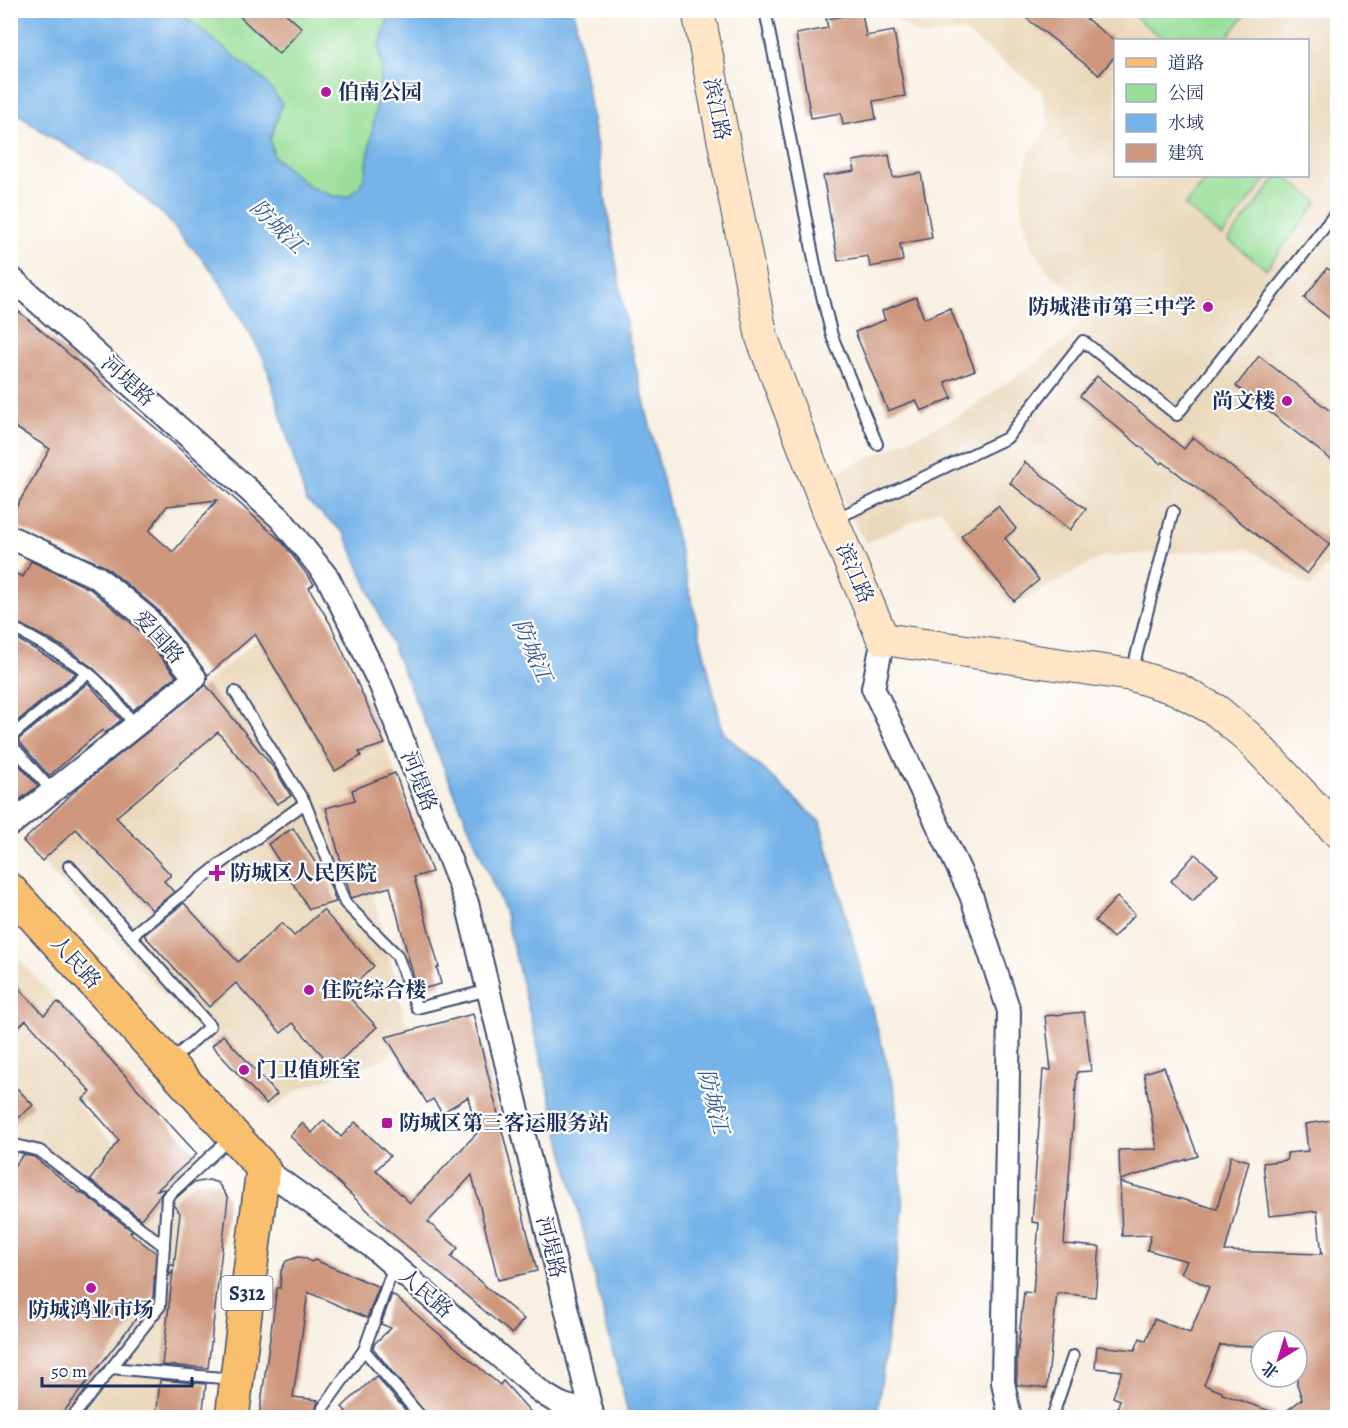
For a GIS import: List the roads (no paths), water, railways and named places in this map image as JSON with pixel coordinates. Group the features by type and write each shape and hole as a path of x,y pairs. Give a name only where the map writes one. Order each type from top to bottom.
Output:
{"main road":[{"name":"人民路","path":"10,890 263,1168"},
{"name":"S312","path":"232,1418 263,1168"}],"street":[{"name":"滨江路","path":"698,10 762,338 832,520 883,639"},
{"name":"河堤路","path":"10,277 280,518 328,578 381,686 467,903 592,1413"},
{"name":"爱国路","path":"10,537 98,576 147,618 195,678 10,825"},
{"path":"1010,1418 1003,1382 1009,1011 971,895 873,688 883,639 1132,675 1177,689 1217,711 1248,737 1338,832"},
{"name":"人民路","path":"263,1168 371,1246 541,1392 572,1409 592,1413"}],"lane":[{"path":"765,10 817,275 832,336 877,444"},
{"path":"832,520 1007,438 1083,341 1178,415 1338,210"},
{"path":"1132,675 1173,511"},
{"path":"10,626 88,673 104,687 135,725"},
{"path":"10,737 88,673"},
{"path":"235,692 305,803 345,903 397,955 417,1008 489,990"},
{"path":"10,743 52,791"},
{"path":"131,936 219,866 305,803"},
{"path":"69,866 210,1026 168,1064"},
{"path":"72,1418 160,1306 167,1197 233,1135"},
{"path":"10,1150 15,1145 40,1151 164,1246"},
{"path":"321,1418 322,1408 364,1350 394,1266"},
{"path":"364,1350 422,1418"},
{"path":"1052,1418 1073,1356"},
{"path":"111,1368 236,1379"}],"water":[{"name":"防城江","path":"11,10 178,11 265,81 282,104 270,140 274,157 310,187 333,196 347,197 360,187 366,172 382,68 379,47 391,11 574,11 628,334 723,732 820,822 895,1093 903,1210 878,1409 885,1417 629,1417 504,910 345,534 306,500 264,358 216,275 164,215 111,171 46,134 11,108"}],"place":[{"name":"伯南公园","path":"326,92"},
{"name":"防城港市第三中学","path":"1208,307"},
{"name":"尚文楼","path":"1287,401"},
{"name":"防城区人民医院","path":"217,873"},
{"name":"住院综合楼","path":"309,990"},
{"name":"门卫值班室","path":"244,1070"},
{"name":"防城区第三客运服务站","path":"387,1123"},
{"name":"防城鸿业市场","path":"91,1288"}]}
